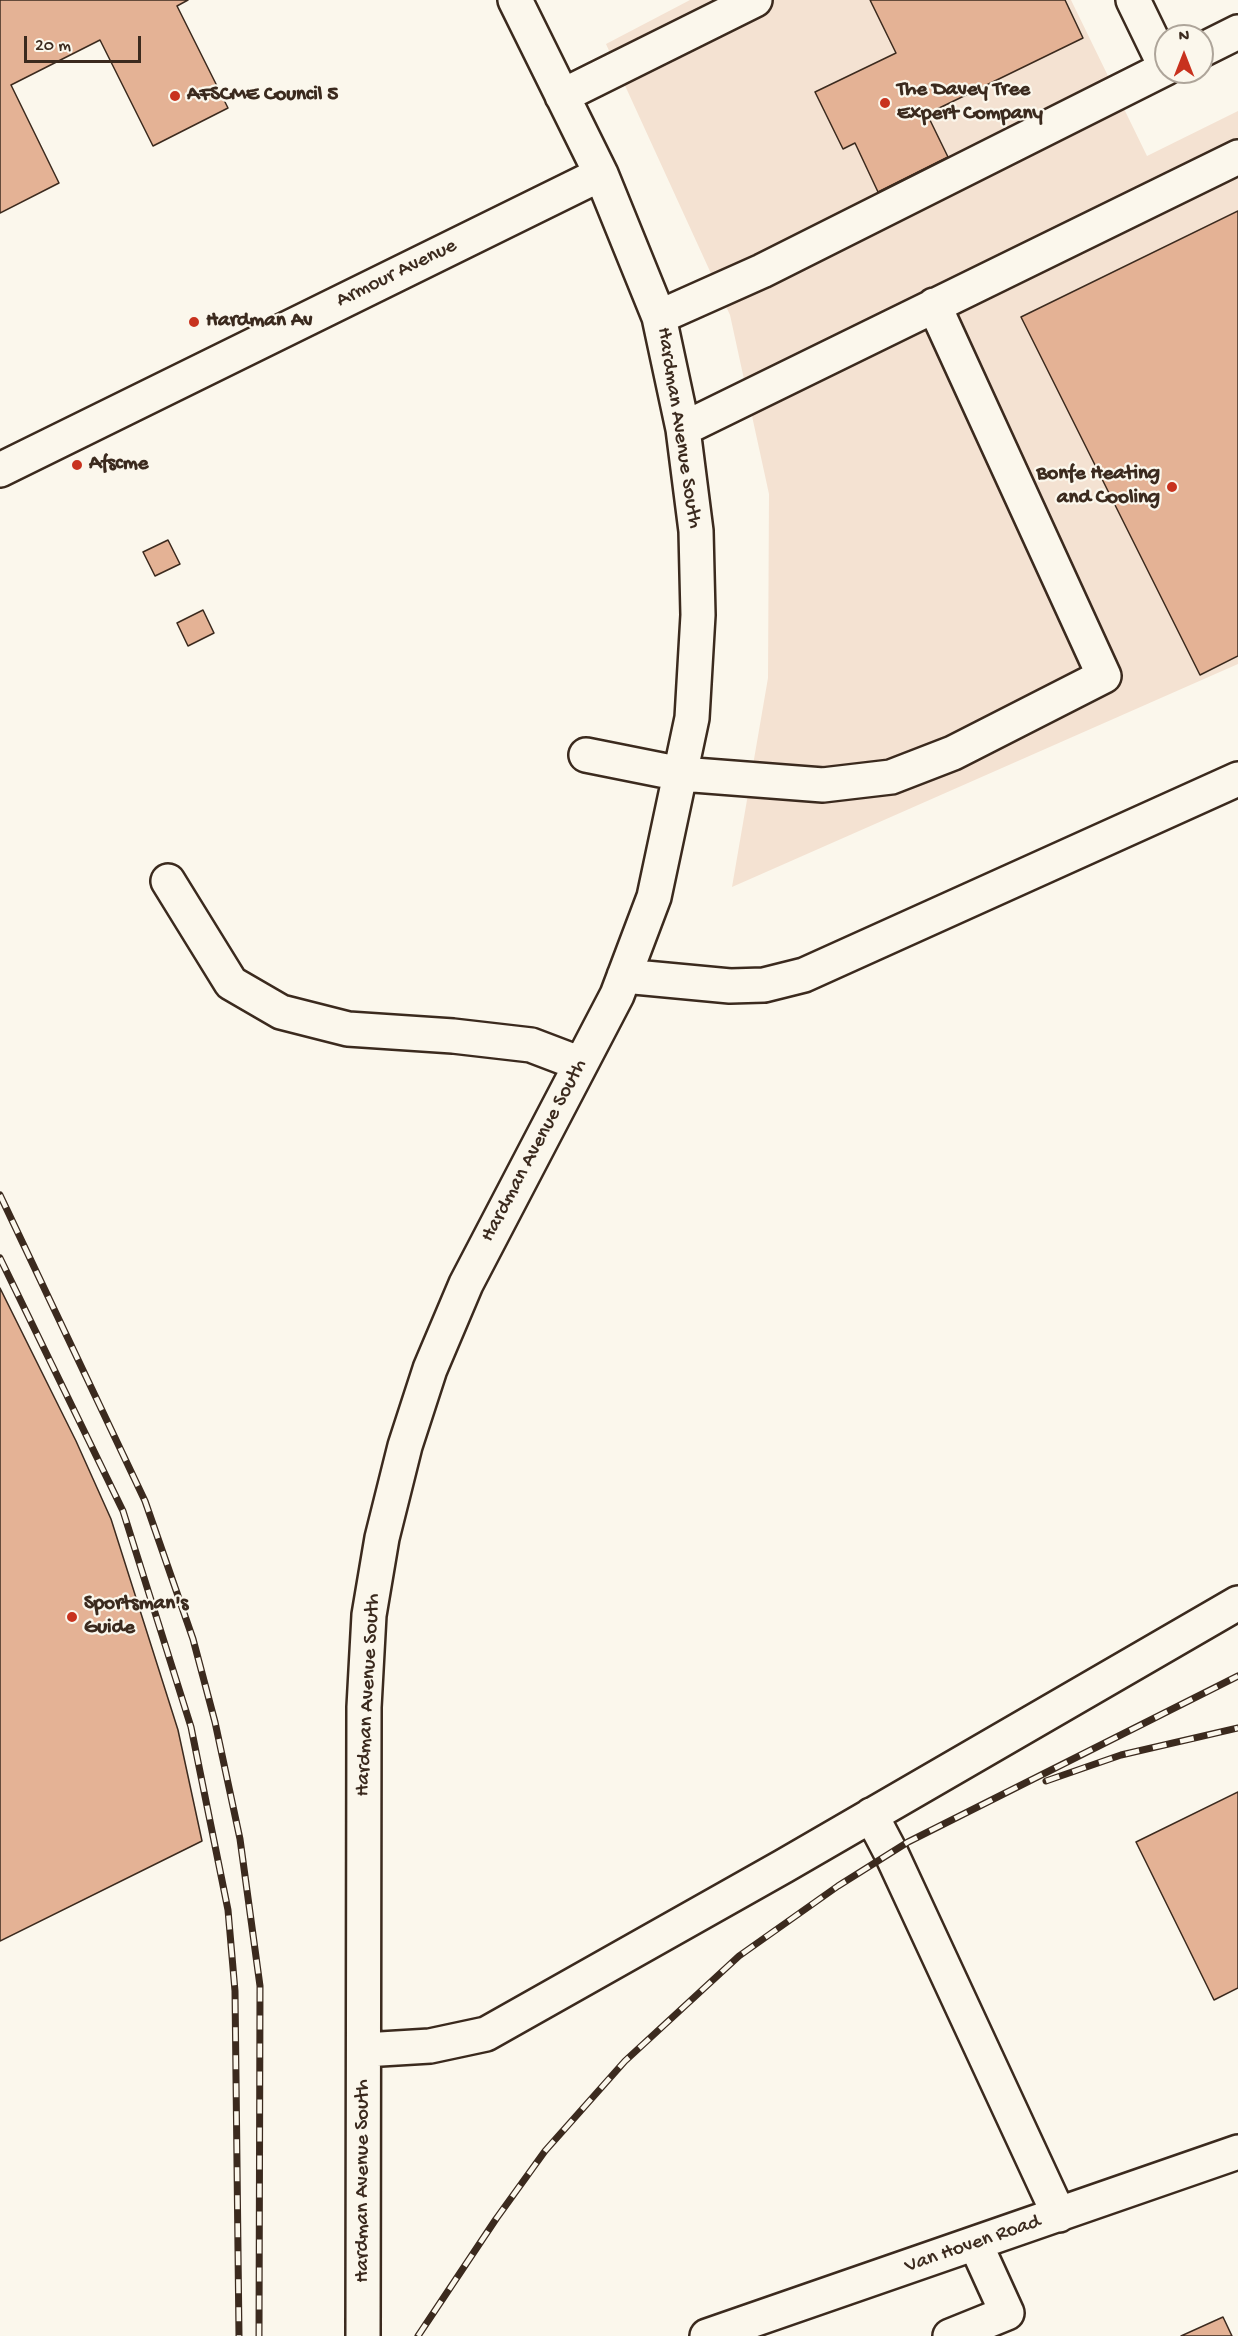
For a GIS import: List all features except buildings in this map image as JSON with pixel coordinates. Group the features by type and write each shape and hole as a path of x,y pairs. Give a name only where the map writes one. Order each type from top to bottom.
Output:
{"street":[{"name":"Hardman Avenue South","path":"363,2336 364,1707 369,1615 382,1538 405,1446 430,1369 466,1284 581,1065 624,976 654,897 692,718 698,615 696,531 683,429 659,317 601,174 515,0"},
{"path":"562,96 755,0"},
{"path":"659,317 762,271 1166,68 1133,0"},
{"path":"1214,44 1238,32"},
{"path":"683,429 1238,157"},
{"name":"Armour Avenue","path":"0,470 601,174"},
{"path":"586,755 681,774 823,785 891,777 953,753 1104,676 934,305"},
{"path":"624,976 730,986 764,985 804,975 1238,779"},
{"path":"168,881 231,984 281,1012 348,1029 453,1036 531,1045 581,1065"},
{"path":"364,2050 430,2046 486,2034 1238,1603"},
{"path":"871,1815 891,1852 1059,2216"},
{"name":"Van Hoven Road","path":"707,2336 976,2245 1238,2152"},
{"path":"950,2336 1007,2313 976,2245"}],"shaded area":[{"path":"690,0 1071,0 1147,156 1238,111 1238,664 732,887 768,678 769,494 730,315 606,44"}],"railway":[{"path":"0,1195 145,1501 193,1639 215,1722 240,1839 260,1986 259,2336"},
{"path":"0,1258 123,1511 191,1727 228,1910 235,1991 239,2336"},
{"path":"418,2336 496,2219 545,2151 625,2061 739,1956 838,1886 908,1842 1238,1676"},
{"path":"1046,1781 1121,1755 1238,1728"}],"place":[{"name":"AFSCME Council 5","path":"175,96"},
{"name":"The Davey Tree Expert Company","path":"885,103"},
{"name":"Hardman Av","path":"194,322"},
{"name":"Afscme","path":"77,465"},
{"name":"Bonfe Heating and Cooling","path":"1172,487"},
{"name":"Sportsman's Guide","path":"72,1617"}]}
